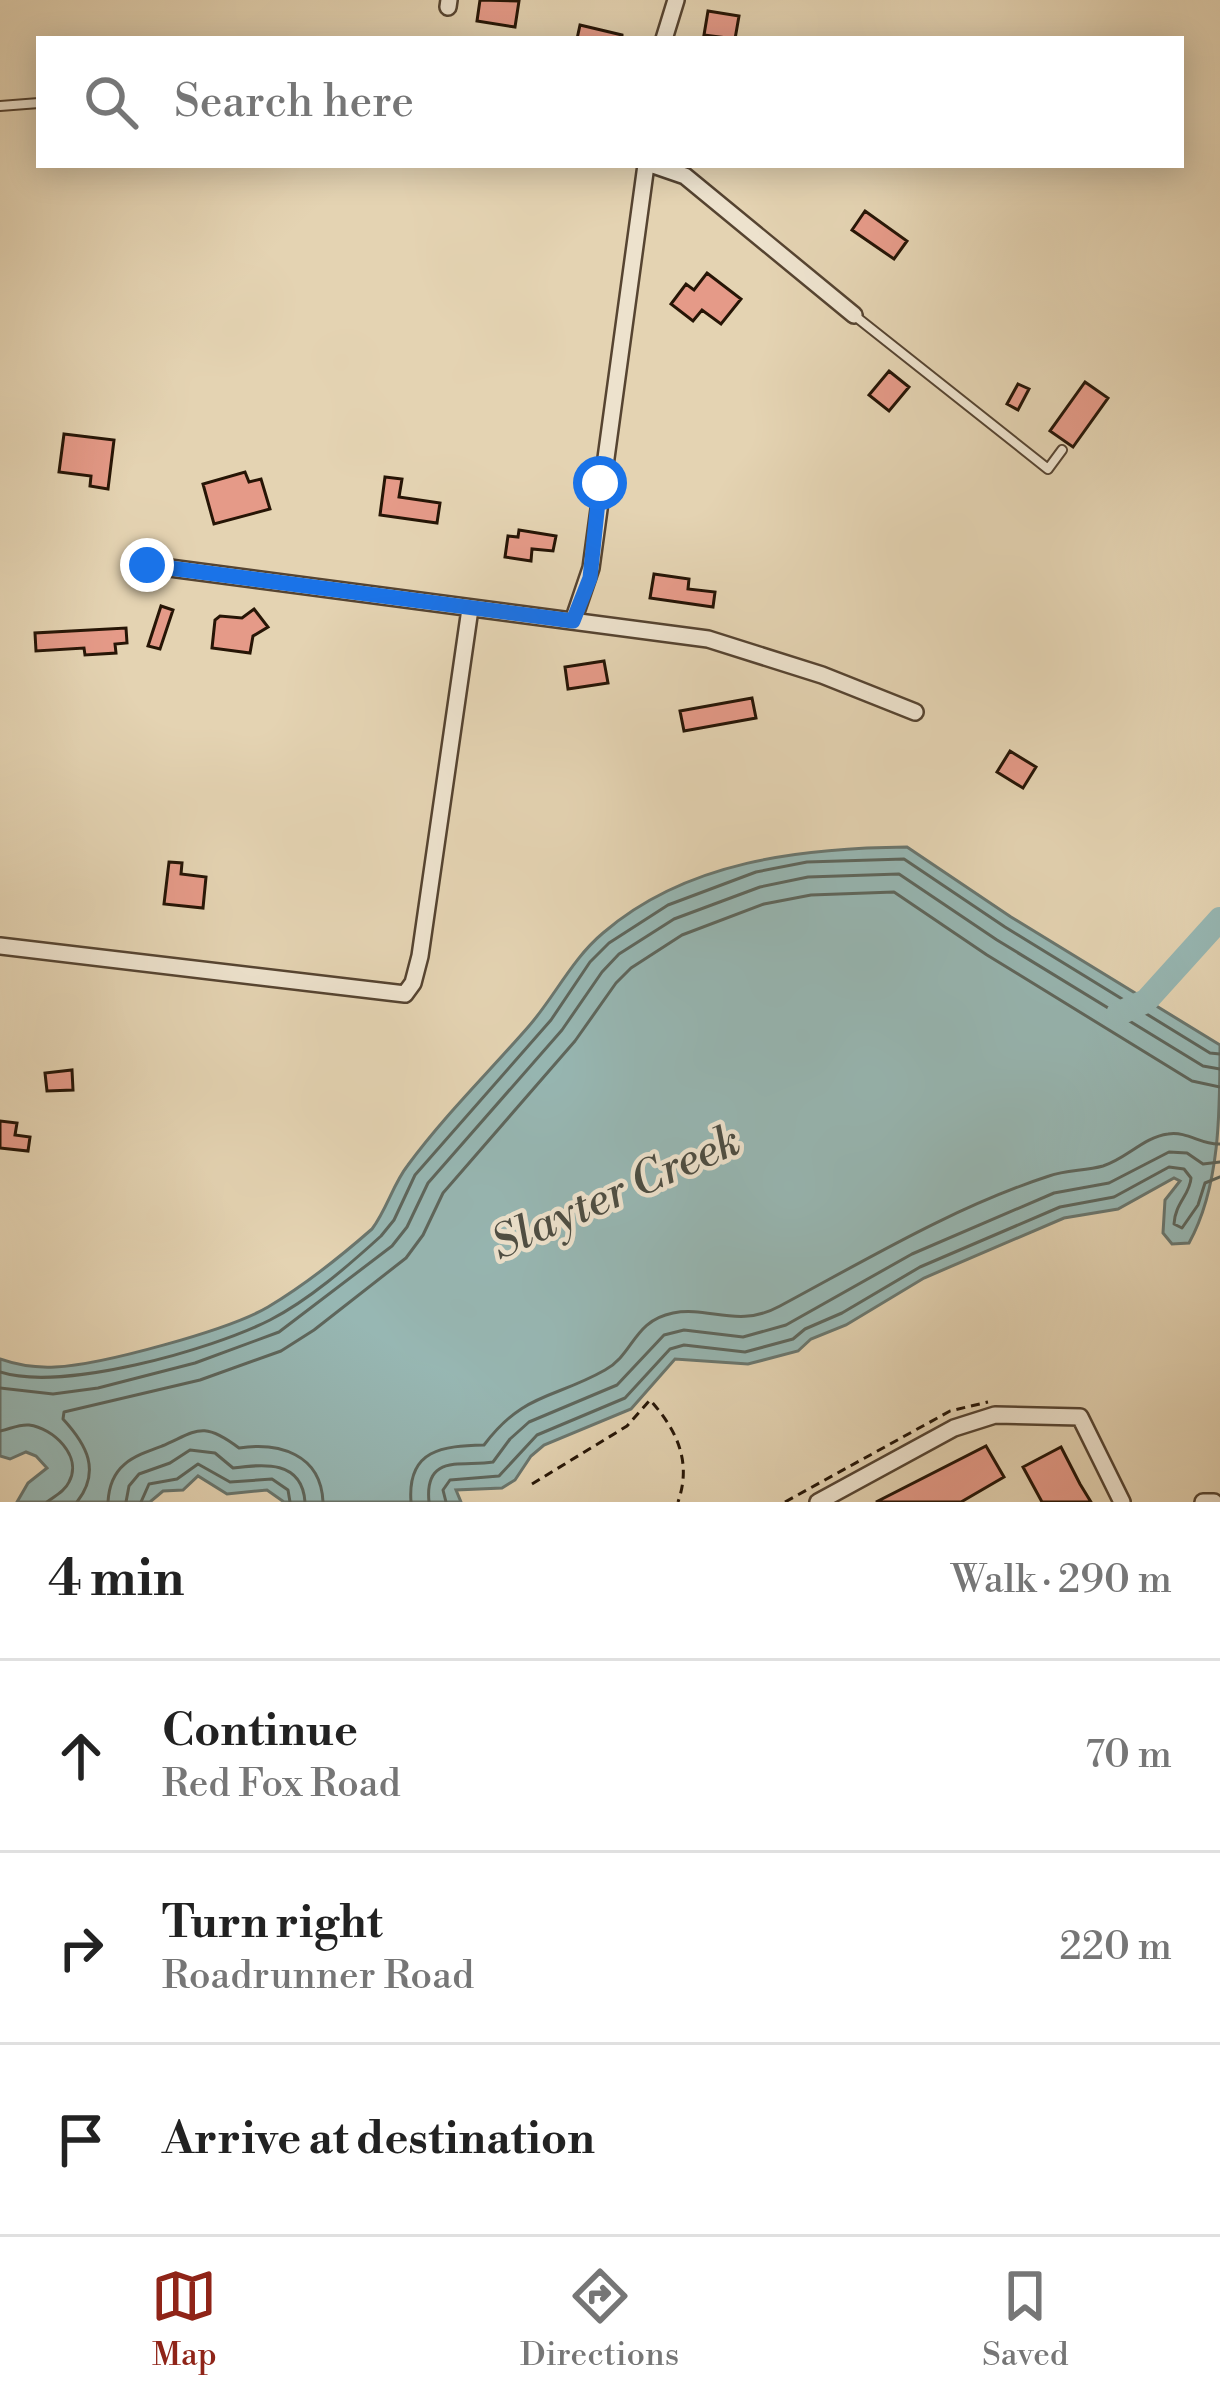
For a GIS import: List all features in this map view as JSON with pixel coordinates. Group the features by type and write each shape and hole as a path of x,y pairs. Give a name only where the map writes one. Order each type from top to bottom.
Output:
{"street":[{"path":"665,36 676,0"},
{"path":"573,621 591,568 649,168"},
{"path":"659,168 685,176 854,315"},
{"path":"147,565 708,639 822,675 915,712"},
{"path":"0,946 404,994 416,974 470,609"},
{"path":"818,1502 954,1428 995,1415 1080,1417 1122,1502"},
{"path":"1203,1502 1214,1502"}],"lane":[{"path":"0,106 36,103"},
{"path":"854,315 1048,469 1062,450"}],"path":[{"path":"532,1484 627,1426 650,1400 681,1443 683,1486 678,1502"},
{"path":"784,1502 950,1411 1003,1400"}],"water":[{"path":"907,847 1220,1045 1212,1173 1189,1243 1172,1244 1163,1233 1165,1200 1180,1181 1174,1178 1118,1209 1064,1218 924,1278 846,1325 811,1339 798,1351 748,1364 675,1359 631,1409 544,1445 515,1480 502,1488 456,1490 461,1502 284,1502 267,1490 227,1494 198,1476 183,1490 163,1491 150,1502 17,1502 28,1483 47,1468 26,1452 10,1459 0,1456 0,1359 48,1367 102,1360 196,1336 268,1307 372,1229 403,1172 436,1129 529,1026 592,943 636,909 671,889 747,863 827,851"}],"building":[{"path":"480,0 519,1 515,27 477,21"},
{"path":"708,11 739,16 736,36 704,35"},
{"path":"580,25 622,35 622,36 578,36"},
{"path":"865,211 907,241 894,259 852,230"},
{"path":"707,273 741,299 721,324 702,310 693,321 671,304 686,284 694,290"},
{"path":"889,371 909,387 889,411 869,395"},
{"path":"1085,382 1108,398 1073,447 1050,431"},
{"path":"1018,384 1029,389 1018,410 1007,404"},
{"path":"64,434 114,440 108,489 90,486 91,476 59,472"},
{"path":"245,472 249,482 261,479 270,509 214,524 203,484"},
{"path":"385,477 402,479 399,497 440,503 437,523 380,515"},
{"path":"519,530 556,536 553,551 532,549 531,561 505,557 508,536 518,537"},
{"path":"654,574 689,579 688,589 715,592 713,607 650,598"},
{"path":"161,606 173,610 160,649 148,646"},
{"path":"254,609 268,627 253,636 250,653 212,648 215,620 220,616 242,618"},
{"path":"126,628 127,643 115,644 116,653 85,655 84,648 36,651 35,633"},
{"path":"604,661 608,683 568,689 565,667"},
{"path":"752,698 756,718 684,731 680,711"},
{"path":"1010,751 1036,767 1023,788 997,772"},
{"path":"169,862 182,863 181,874 206,877 203,908 164,904"},
{"path":"72,1070 73,1090 47,1091 45,1073"},
{"path":"0,1121 17,1123 15,1135 30,1137 28,1151 0,1148"},
{"path":"986,1446 1004,1477 961,1502 876,1502"},
{"path":"1061,1447 1091,1502 1042,1502 1023,1467"}],"waterway":[{"name":"Slayter Creek","path":"1118,1014 1146,1001 1220,919"}],"route":[{"path":"147,565 573,621 590,578 600,483"}]}
